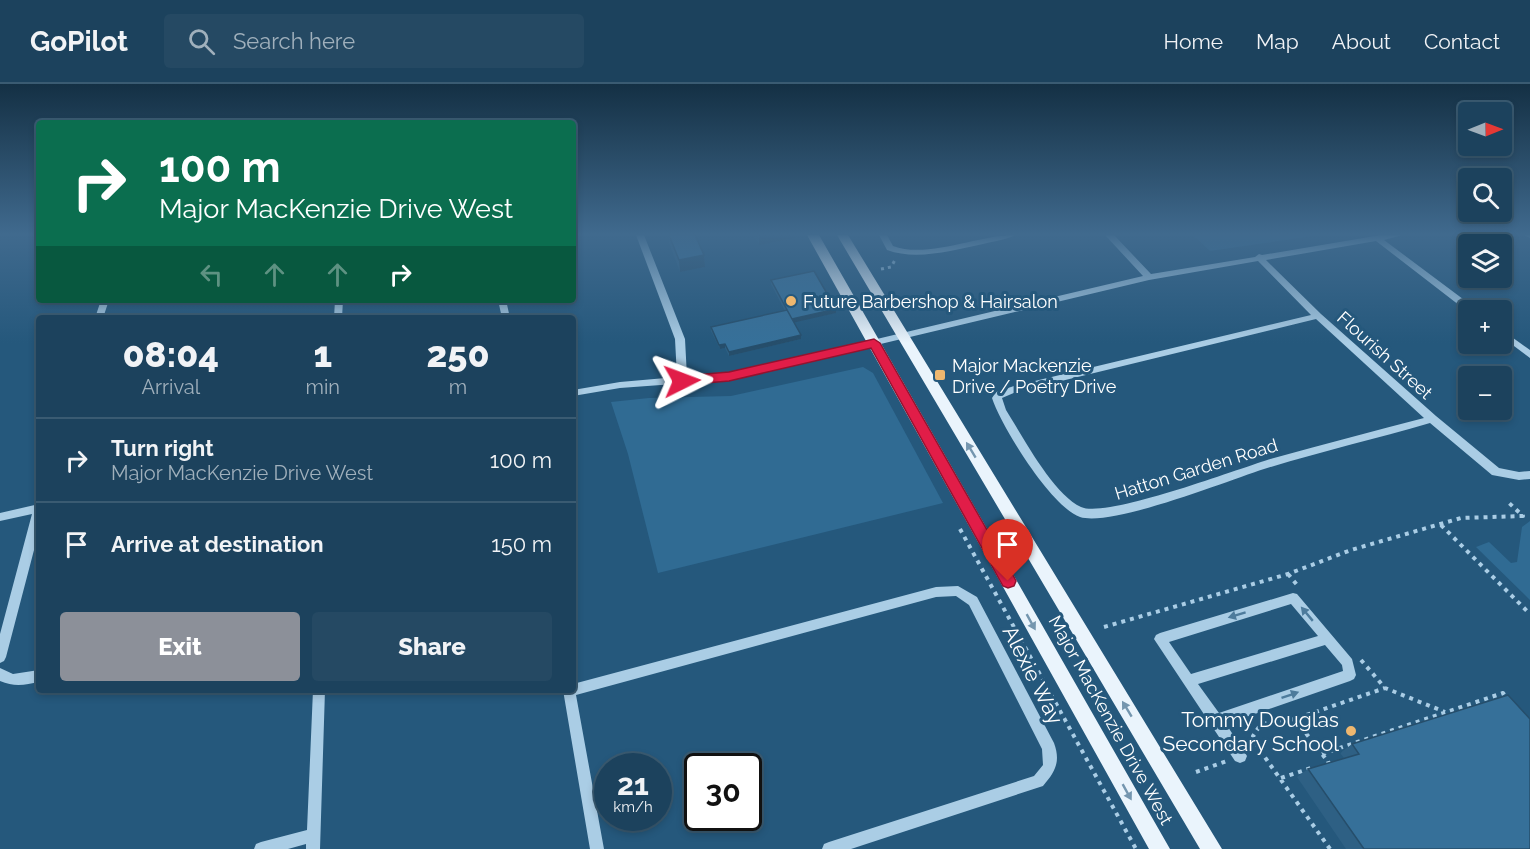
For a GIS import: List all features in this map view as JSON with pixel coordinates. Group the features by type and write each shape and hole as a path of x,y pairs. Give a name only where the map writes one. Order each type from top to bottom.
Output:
{"main road":[{"name":"Major MacKenzie Drive West","path":"833,271 1160,849"},
{"name":"Major MacKenzie Drive West","path":"863,271 1212,849"}],"street":[{"path":"653,271 680,339 682,381"},
{"path":"1143,271 1149,277"},
{"path":"576,392 620,385 729,377 1149,277 1185,271"},
{"name":"Flourish Street","path":"1272,271 1318,316 1432,419 1496,472 1519,476 1530,475"},
{"path":"1420,271 1459,300"},
{"path":"999,394 1318,316"},
{"path":"1512,341 1530,355"},
{"name":"Hatton Garden Road","path":"999,394 1001,411 1060,499 1083,513 1107,512 1201,487 1260,466 1432,419"},
{"path":"0,517 36,510"},
{"path":"0,657 36,520"},
{"name":"Alexie Way","path":"576,689 936,592 958,591 973,601 1049,748 1050,767 1038,781 837,848"},
{"path":"1215,721 1350,675 1348,663 1293,598 1160,639 1215,721 1239,756"},
{"path":"1188,681 1327,639"},
{"path":"0,674 4,678 16,680 36,677"},
{"path":"261,849 313,842 319,693"},
{"path":"571,693 597,849"}],"path":[{"path":"957,392 986,384 999,394"},
{"path":"1508,502 1523,516"},
{"path":"1104,627 1288,574 1351,550 1441,525 1475,516 1514,518 1530,513"},
{"path":"957,524 1136,849"},
{"path":"1441,525 1530,614"},
{"path":"1288,574 1303,592"},
{"path":"1355,653 1385,688 1446,712"},
{"path":"1330,849 1259,749 1253,736 1261,724 1295,719 1385,688"},
{"path":"1322,754 1503,693 1510,701"},
{"path":"1281,777 1329,763 1295,719"},
{"path":"1196,772 1259,749"}],"shaded area":[{"path":"863,367 873,373 943,503 658,573 628,454 611,402 649,398 731,396"},
{"path":"1530,521 1530,600 1476,547 1489,542 1511,563 1517,562 1522,527"}],"building":[{"path":"814,271 836,309 792,319 771,280"},
{"path":"787,310 801,335 729,352 725,344 719,345 711,327"},
{"path":"1508,695 1530,719 1530,849 1364,849 1308,769 1359,754 1352,744"}],"place":[{"name":"Future Barbershop & Hairsalon","path":"791,301"},
{"name":"Major Mackenzie Drive / Poetry Drive","path":"940,375"},
{"name":"Tommy Douglas Secondary School","path":"1351,731"}],"route":[{"path":"682,381 729,377 874,343 1008,581"}]}
